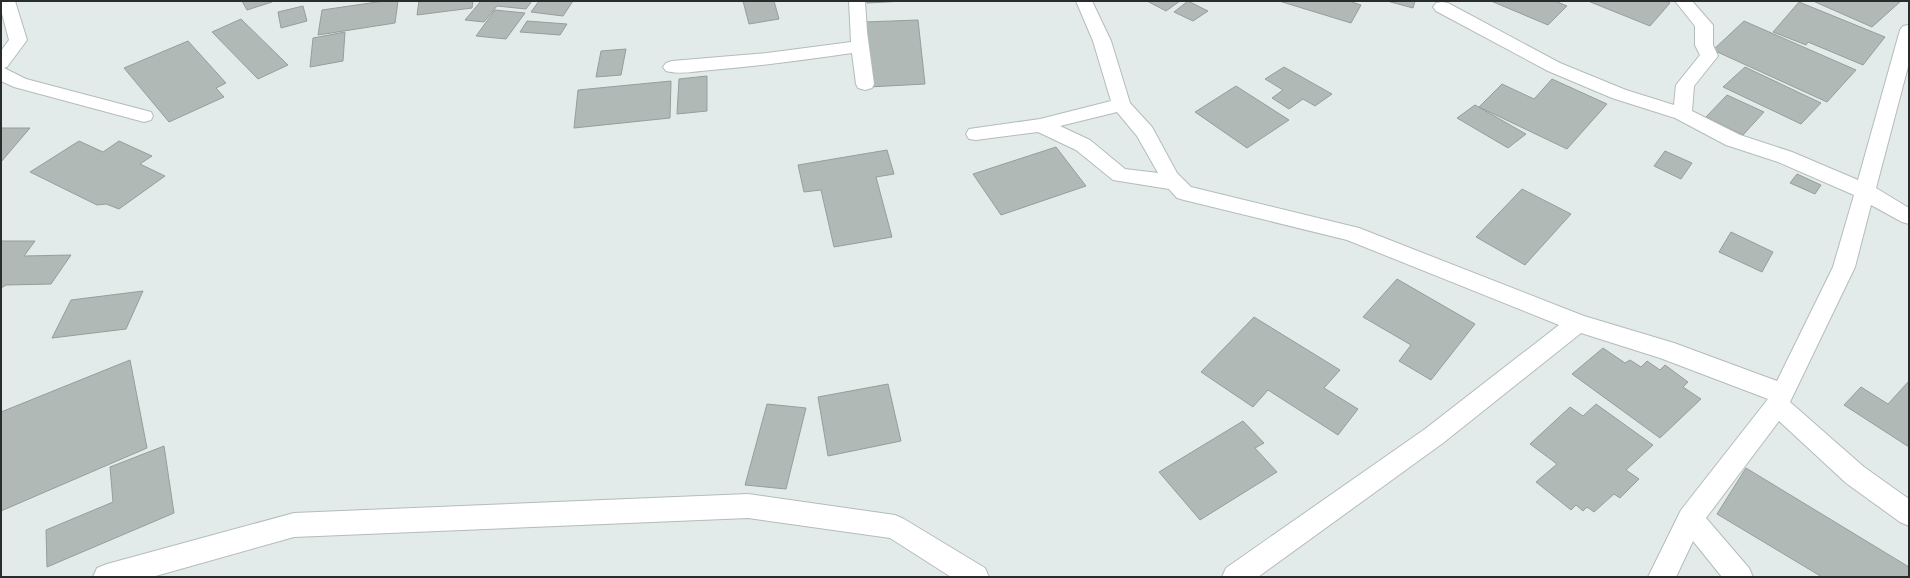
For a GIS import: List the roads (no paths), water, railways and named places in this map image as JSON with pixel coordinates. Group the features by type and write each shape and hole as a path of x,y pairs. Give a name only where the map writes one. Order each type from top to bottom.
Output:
{"street":[{"path":"1,63 18,40 7,1"},
{"path":"857,1 857,22 865,84"},
{"path":"1084,1 1102,41 1121,105 1145,132 1170,177 1184,192 1352,232 1578,323 1666,350 1780,400 1855,475 1909,514"},
{"path":"1682,114 1685,85 1709,56 1704,45 1704,25 1683,1"},
{"path":"1442,7 1554,67 1619,94 1682,114 1733,140 1785,157 1864,192 1909,217"},
{"path":"1662,577 1690,518 1780,400 1844,267 1909,30"},
{"path":"672,67 802,56 861,46"},
{"path":"1,73 20,83 144,116"},
{"path":"976,134 1040,125 1121,105"},
{"path":"1040,125 1083,145 1120,175 1176,184"},
{"path":"1236,577 1434,436 1578,323"},
{"path":"107,577 294,525 748,506 894,527 975,577"},
{"path":"1690,518 1739,577"}]}
